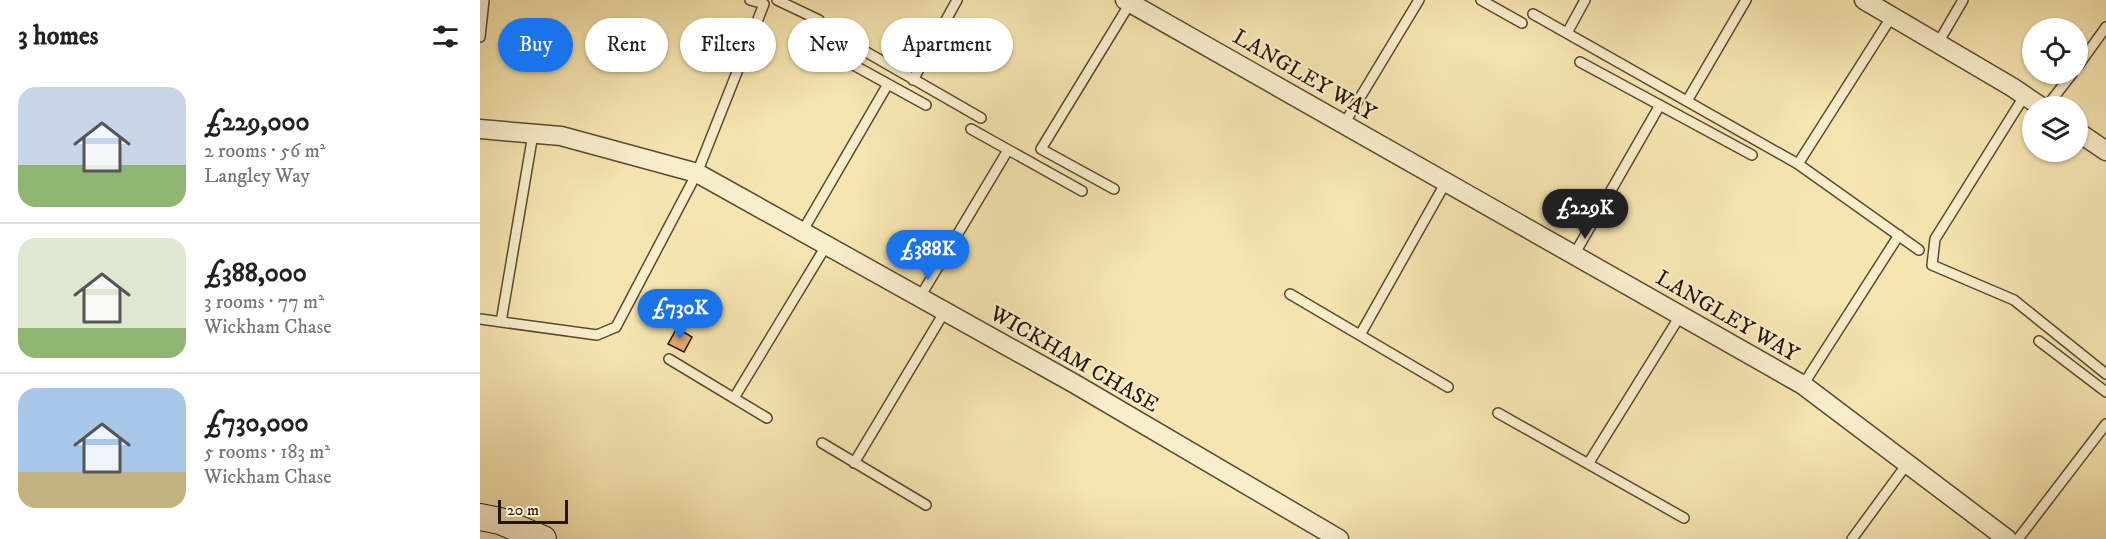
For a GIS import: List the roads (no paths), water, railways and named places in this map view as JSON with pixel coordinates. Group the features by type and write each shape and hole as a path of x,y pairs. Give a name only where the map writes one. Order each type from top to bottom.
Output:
{"street":[{"path":"1864,0 2025,95"},
{"name":"LANGLEY WAY","path":"1129,1 1803,385 2007,539"},
{"name":"WICKHAM CHASE","path":"480,129 561,136 697,173 1075,384 1339,539"},
{"path":"2088,139 2106,151"},
{"path":"480,517 500,521 543,539"}],"lane":[{"path":"480,37 484,0"},
{"path":"480,320 597,335 616,327 697,173 764,4 750,0"},
{"path":"777,0 815,18"},
{"path":"913,80 957,0"},
{"path":"1344,124 1419,0"},
{"path":"1481,0 1522,23"},
{"path":"1567,33 1585,0"},
{"path":"1687,101 1746,0"},
{"path":"1938,43 1963,0"},
{"path":"1114,189 1041,149 1129,1"},
{"path":"1533,14 1798,164 1919,250"},
{"path":"1798,164 1892,16"},
{"path":"2088,52 2106,27"},
{"path":"869,55 981,118"},
{"path":"1580,62 1752,155"},
{"path":"866,72 926,105"},
{"path":"802,232 888,84"},
{"path":"2055,96 2064,84"},
{"path":"2025,95 1935,239 1932,265 2014,300 2106,374"},
{"path":"1574,255 1660,105"},
{"path":"971,129 1082,191"},
{"path":"501,322 533,134"},
{"path":"920,297 1008,150"},
{"path":"1360,335 1446,183"},
{"path":"1803,385 1899,235"},
{"path":"734,398 826,246"},
{"path":"1290,294 1448,387"},
{"path":"854,463 945,312"},
{"path":"1588,464 1680,316"},
{"path":"2039,341 2106,392"},
{"path":"669,359 767,418"},
{"path":"1498,413 1684,518"},
{"path":"2018,539 2106,424"},
{"path":"822,443 926,505"},
{"path":"1852,539 1907,464"}]}
